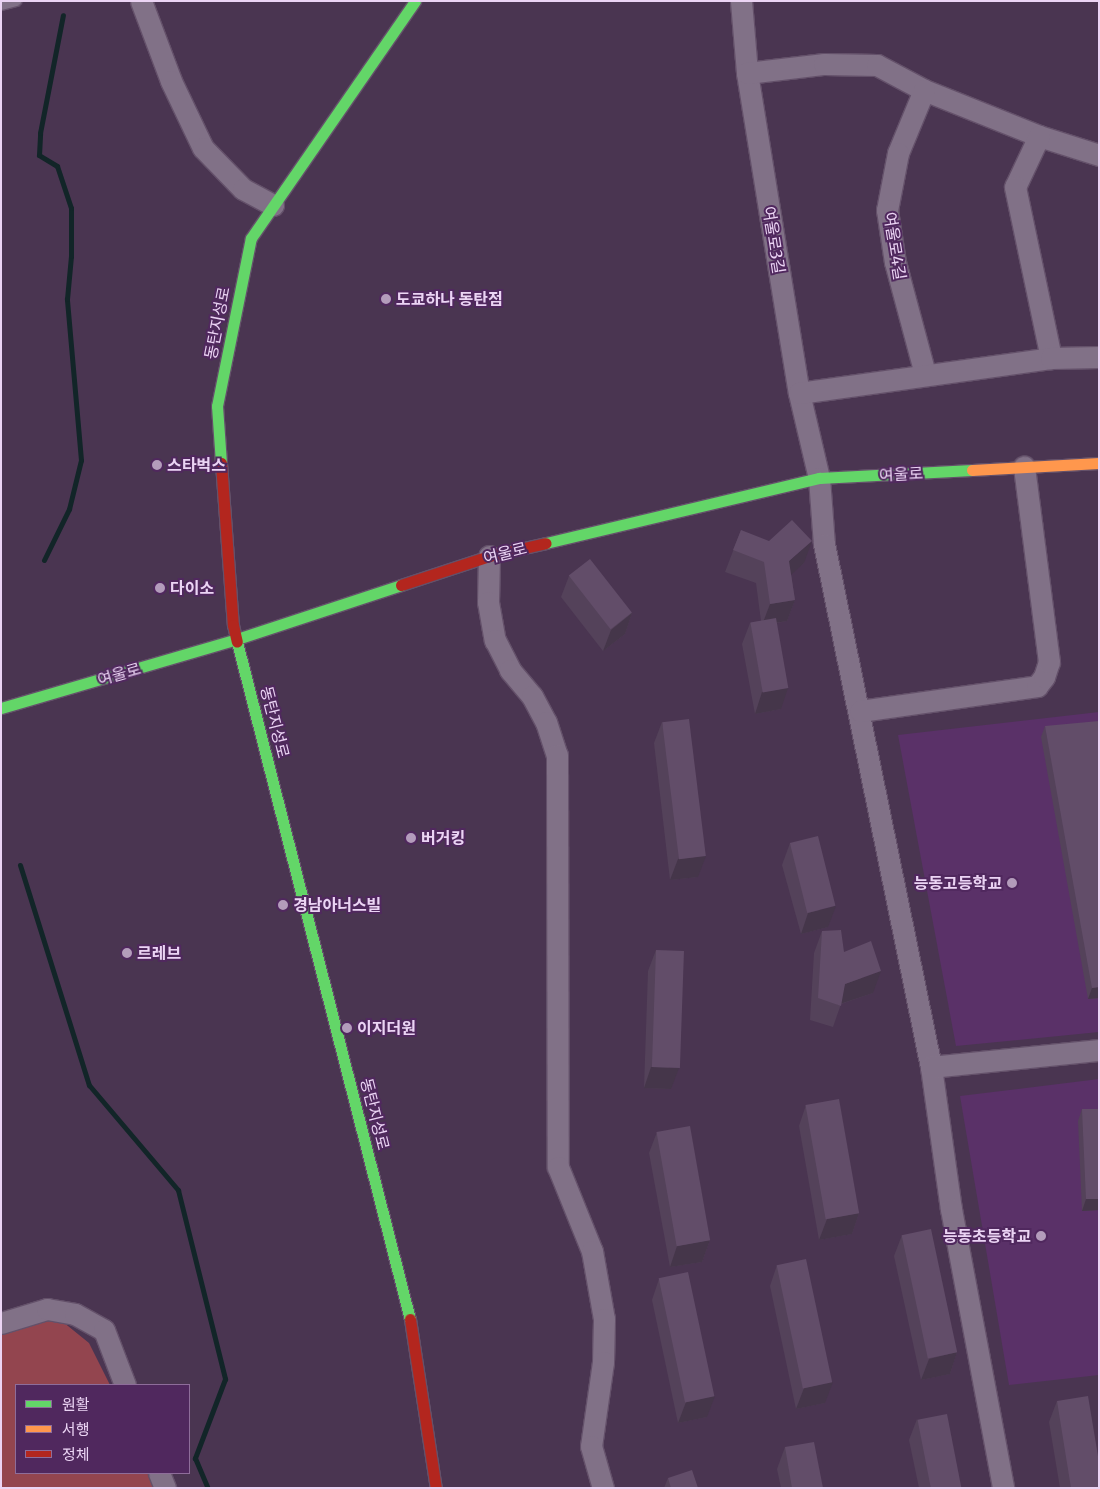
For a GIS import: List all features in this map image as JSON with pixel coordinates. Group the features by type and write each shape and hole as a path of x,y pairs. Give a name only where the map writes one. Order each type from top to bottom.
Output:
{"main road":[{"name":"동탄지성로","path":"415,1 251,238 217,406 237,639 409,1314 436,1488"},
{"name":"여울로","path":"1,708 237,639 489,556 819,478 1099,464"}],"street":[{"path":"141,1 171,81 203,148 243,189 273,205"},
{"name":"여울로3길","path":"741,1 747,73 799,393 819,478 824,544 860,711 931,1067 951,1210 1003,1488"},
{"path":"747,73 824,64 877,66 924,90 1039,136 1099,155"},
{"name":"여울로4길","path":"924,90 898,153 887,210 894,262 925,374"},
{"path":"1039,136 1015,187 1051,358"},
{"path":"799,393 1051,358 1099,357"},
{"path":"860,711 1037,686 1044,676 1049,662 1024,468"},
{"path":"489,556 488,602 495,640 510,670 532,696 546,722 557,755 558,1167 592,1250 604,1319 603,1362 591,1446 603,1488"},
{"path":"931,1067 1099,1050"},
{"path":"1,1323 47,1309 75,1314 104,1330 125,1384"},
{"path":"159,1474 165,1488"}],"lane":[{"path":"1,5 16,1"}],"shaded area":[{"name":"능동고등학교","path":"1099,712 1099,1032 956,1046 898,735"},
{"name":"능동초등학교","path":"1099,1079 1099,1375 1009,1385 960,1096"},
{"path":"47,1309 89,1343 110,1384 15,1384 15,1474 152,1474 159,1488 1,1488 1,1325"}],"building":[{"path":"792,520 812,541 789,561 795,600 770,604 764,562 733,550 741,530 769,541"},
{"path":"590,559 632,613 611,629 569,576"},
{"path":"776,618 788,688 763,692 750,623"},
{"path":"689,719 706,856 679,859 662,722"},
{"path":"1099,721 1099,987 1092,988 1045,726"},
{"path":"818,836 835,906 807,913 790,843"},
{"path":"841,930 844,952 871,941 881,971 845,984 841,1006 818,998 822,931"},
{"path":"656,950 684,951 680,1068 652,1067"},
{"path":"839,1099 859,1213 826,1219 806,1105"},
{"path":"1082,1109 1099,1109 1099,1199 1086,1199"},
{"path":"690,1126 710,1240 677,1246 657,1132"},
{"path":"931,1229 957,1352 928,1358 902,1235"},
{"path":"806,1259 832,1382 803,1388 777,1265"},
{"path":"688,1272 714,1396 685,1402 659,1278"},
{"path":"1088,1396 1099,1462 1099,1488 1071,1488 1057,1401"},
{"path":"947,1414 961,1488 931,1488 918,1420"},
{"path":"814,1442 823,1488 792,1488 785,1447"},
{"path":"692,1470 698,1488 671,1488 668,1478"}],"waterway":[{"path":"44,560 69,509 81,460 67,299 71,256 71,208 57,166 39,155 40,133 63,15"},
{"path":"20,865 89,1085 178,1190 225,1379 195,1458 208,1488"}],"traffic: fast":[{"path":"221,463 217,406 251,238 415,1"},
{"path":"546,543 819,478 972,470"},
{"path":"1,708 237,639 401,585"},
{"path":"237,642 410,1319"}],"traffic: slow":[{"path":"972,470 1099,463"}],"traffic: jam":[{"path":"221,463 233,625 237,642"},
{"path":"401,585 489,556 546,543"},
{"path":"410,1319 436,1488"}],"place":[{"name":"도쿄하나 동탄점","path":"386,299"},
{"name":"스타벅스","path":"157,465"},
{"name":"다이소","path":"160,588"},
{"name":"버거킹","path":"411,838"},
{"name":"능동고등학교","path":"1012,883"},
{"name":"경남아너스빌","path":"283,905"},
{"name":"르레브","path":"127,953"},
{"name":"이지더원","path":"347,1028"},
{"name":"능동초등학교","path":"1041,1236"}]}
